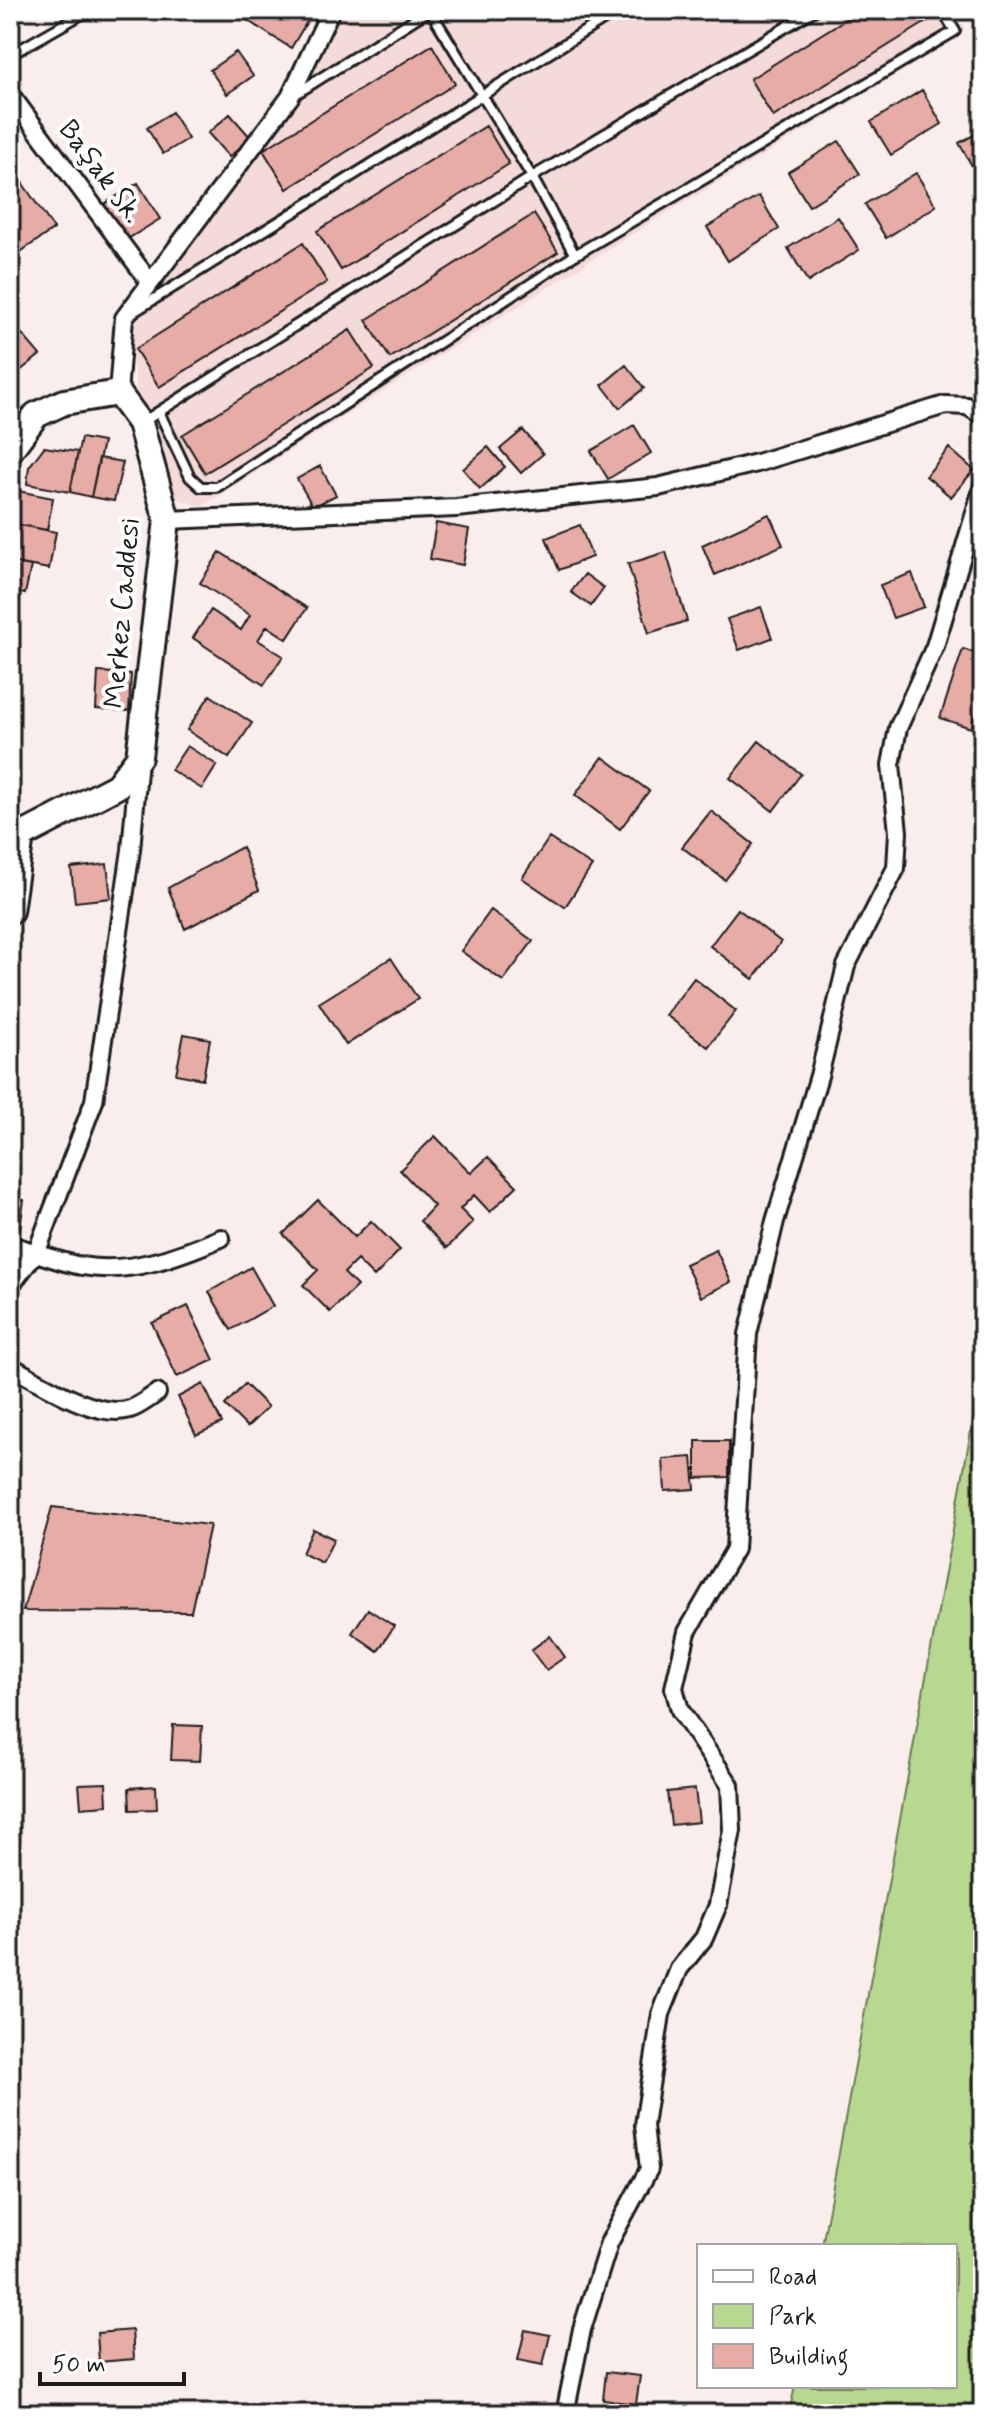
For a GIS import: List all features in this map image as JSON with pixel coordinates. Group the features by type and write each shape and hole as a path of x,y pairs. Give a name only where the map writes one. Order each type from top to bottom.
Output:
{"street":[{"path":"10,449 36,415 64,402 118,393 124,318 290,97 331,10"},
{"name":"Başak Sk.","path":"10,94 149,281"},
{"name":"Merkez Caddesi","path":"118,393 149,418 167,520 139,757"},
{"path":"167,520 456,508 658,487 757,463 945,405 967,406 983,416"},
{"path":"565,2414 582,2329 609,2243 649,2169 644,2125 661,2014 679,1969 704,1938 718,1905 732,1830 730,1785 680,1710 674,1688 687,1632 735,1549 748,1334 775,1221 819,1076 846,966 896,868 898,832 891,765 898,728 935,646 983,486"},
{"path":"10,911 21,836 117,786 139,757"},
{"path":"10,1286 37,1251 94,1101 131,850 139,757"},
{"path":"10,1245 83,1266 115,1267 169,1260 221,1238"},
{"path":"10,1366 103,1411 130,1409 157,1393"}],"lane":[{"path":"10,55 89,10"},
{"path":"290,97 429,10 482,92 575,255"},
{"path":"124,318 482,92 619,10"},
{"path":"815,10 532,177 149,418 190,477 201,487 217,487 575,255 955,31 942,10"}],"shaded area":[{"path":"342,10 954,10 965,28 960,37 655,220 202,506 178,499 137,399 130,332 159,282 270,136"}],"green space":[{"path":"983,1365 983,2414 789,2414 795,2388 957,2388 957,2244 822,2244"}],"building":[{"path":"251,10 314,10 291,48 245,19"},
{"path":"860,10 925,10 931,19 773,117 750,79"},
{"path":"432,45 455,84 287,189 263,150"},
{"path":"236,52 253,76 227,94 210,70"},
{"path":"922,90 942,124 891,155 871,122"},
{"path":"172,112 188,139 163,154 147,128"},
{"path":"230,114 251,138 229,157 208,133"},
{"path":"486,126 509,164 341,270 317,231"},
{"path":"983,130 983,179 980,180 959,143"},
{"path":"839,141 860,174 809,206 788,172"},
{"path":"10,165 54,229 10,259"},
{"path":"916,173 936,206 886,238 865,204"},
{"path":"138,183 160,219 126,240 104,204"},
{"path":"759,196 779,229 728,261 707,227"},
{"path":"534,214 558,252 390,358 366,320"},
{"path":"838,217 859,250 808,282 788,248"},
{"path":"303,243 327,282 159,387 135,349"},
{"path":"10,320 40,355 10,379"},
{"path":"350,330 374,368 205,473 182,435"},
{"path":"626,365 644,388 620,408 602,385"},
{"path":"634,425 651,453 608,479 591,451"},
{"path":"523,430 543,454 521,473 500,449"},
{"path":"81,438 103,442 91,497 70,492"},
{"path":"44,447 78,452 70,492 27,484 29,467"},
{"path":"488,447 505,467 480,489 463,469"},
{"path":"949,448 974,470 951,497 926,476"},
{"path":"99,458 123,462 114,501 91,497"},
{"path":"320,466 336,495 313,507 297,479"},
{"path":"13,490 53,498 47,530 10,523"},
{"path":"769,514 783,545 715,575 702,545"},
{"path":"10,523 56,532 49,569 10,562"},
{"path":"436,523 469,529 463,565 430,559"},
{"path":"580,525 592,557 559,570 546,538"},
{"path":"220,552 307,608 287,639 267,626 258,640 283,656 264,685 193,638 211,610 241,630 250,615 200,583"},
{"path":"666,552 687,621 649,633 628,564"},
{"path":"10,562 31,566 25,594 10,591"},
{"path":"912,573 924,607 893,618 880,585"},
{"path":"585,574 604,588 591,606 571,592"},
{"path":"761,607 772,638 739,650 727,619"},
{"path":"963,649 983,656 983,693 971,728 940,718"},
{"path":"98,672 131,674 129,711 96,709"},
{"path":"210,695 252,723 229,758 187,730"},
{"path":"759,741 801,774 773,811 730,778"},
{"path":"187,746 217,765 202,789 171,770"},
{"path":"603,757 649,791 620,829 575,795"},
{"path":"711,811 753,844 725,880 682,847"},
{"path":"549,838 592,866 565,907 522,878"},
{"path":"242,847 259,890 185,929 168,888"},
{"path":"107,864 111,898 75,902 71,868"},
{"path":"738,909 781,942 753,979 710,946"},
{"path":"491,910 533,941 503,981 461,951"},
{"path":"391,958 418,999 346,1045 319,1003"},
{"path":"694,978 736,1011 708,1047 666,1015"},
{"path":"184,1034 210,1039 203,1079 176,1074"},
{"path":"435,1136 471,1173 488,1157 517,1186 490,1212 474,1195 460,1209 473,1222 447,1248 420,1221 434,1206 400,1170"},
{"path":"10,1198 24,1200 20,1229 10,1227"},
{"path":"318,1200 355,1237 371,1221 400,1250 374,1277 357,1260 344,1273 357,1286 330,1312 303,1285 318,1270 283,1234"},
{"path":"716,1250 731,1282 701,1297 685,1264"},
{"path":"251,1267 273,1306 231,1330 209,1292"},
{"path":"188,1306 214,1360 177,1377 152,1323"},
{"path":"203,1384 222,1423 196,1435 178,1397"},
{"path":"245,1384 268,1407 247,1427 225,1405"},
{"path":"696,1441 729,1441 729,1477 696,1478"},
{"path":"692,1457 695,1489 665,1491 663,1459"},
{"path":"52,1507 210,1525 191,1612 23,1611"},
{"path":"313,1529 334,1539 322,1563 302,1553"},
{"path":"368,1609 394,1626 378,1651 352,1633"},
{"path":"550,1636 565,1657 546,1670 531,1650"},
{"path":"173,1725 202,1726 200,1761 171,1760"},
{"path":"106,1783 107,1805 81,1807 79,1784"},
{"path":"156,1786 157,1809 130,1810 129,1788"},
{"path":"695,1789 699,1822 671,1825 667,1792"},
{"path":"132,2330 134,2359 99,2362 97,2333"},
{"path":"525,2330 550,2335 543,2365 518,2360"},
{"path":"606,2372 640,2376 636,2404 603,2400"}]}
